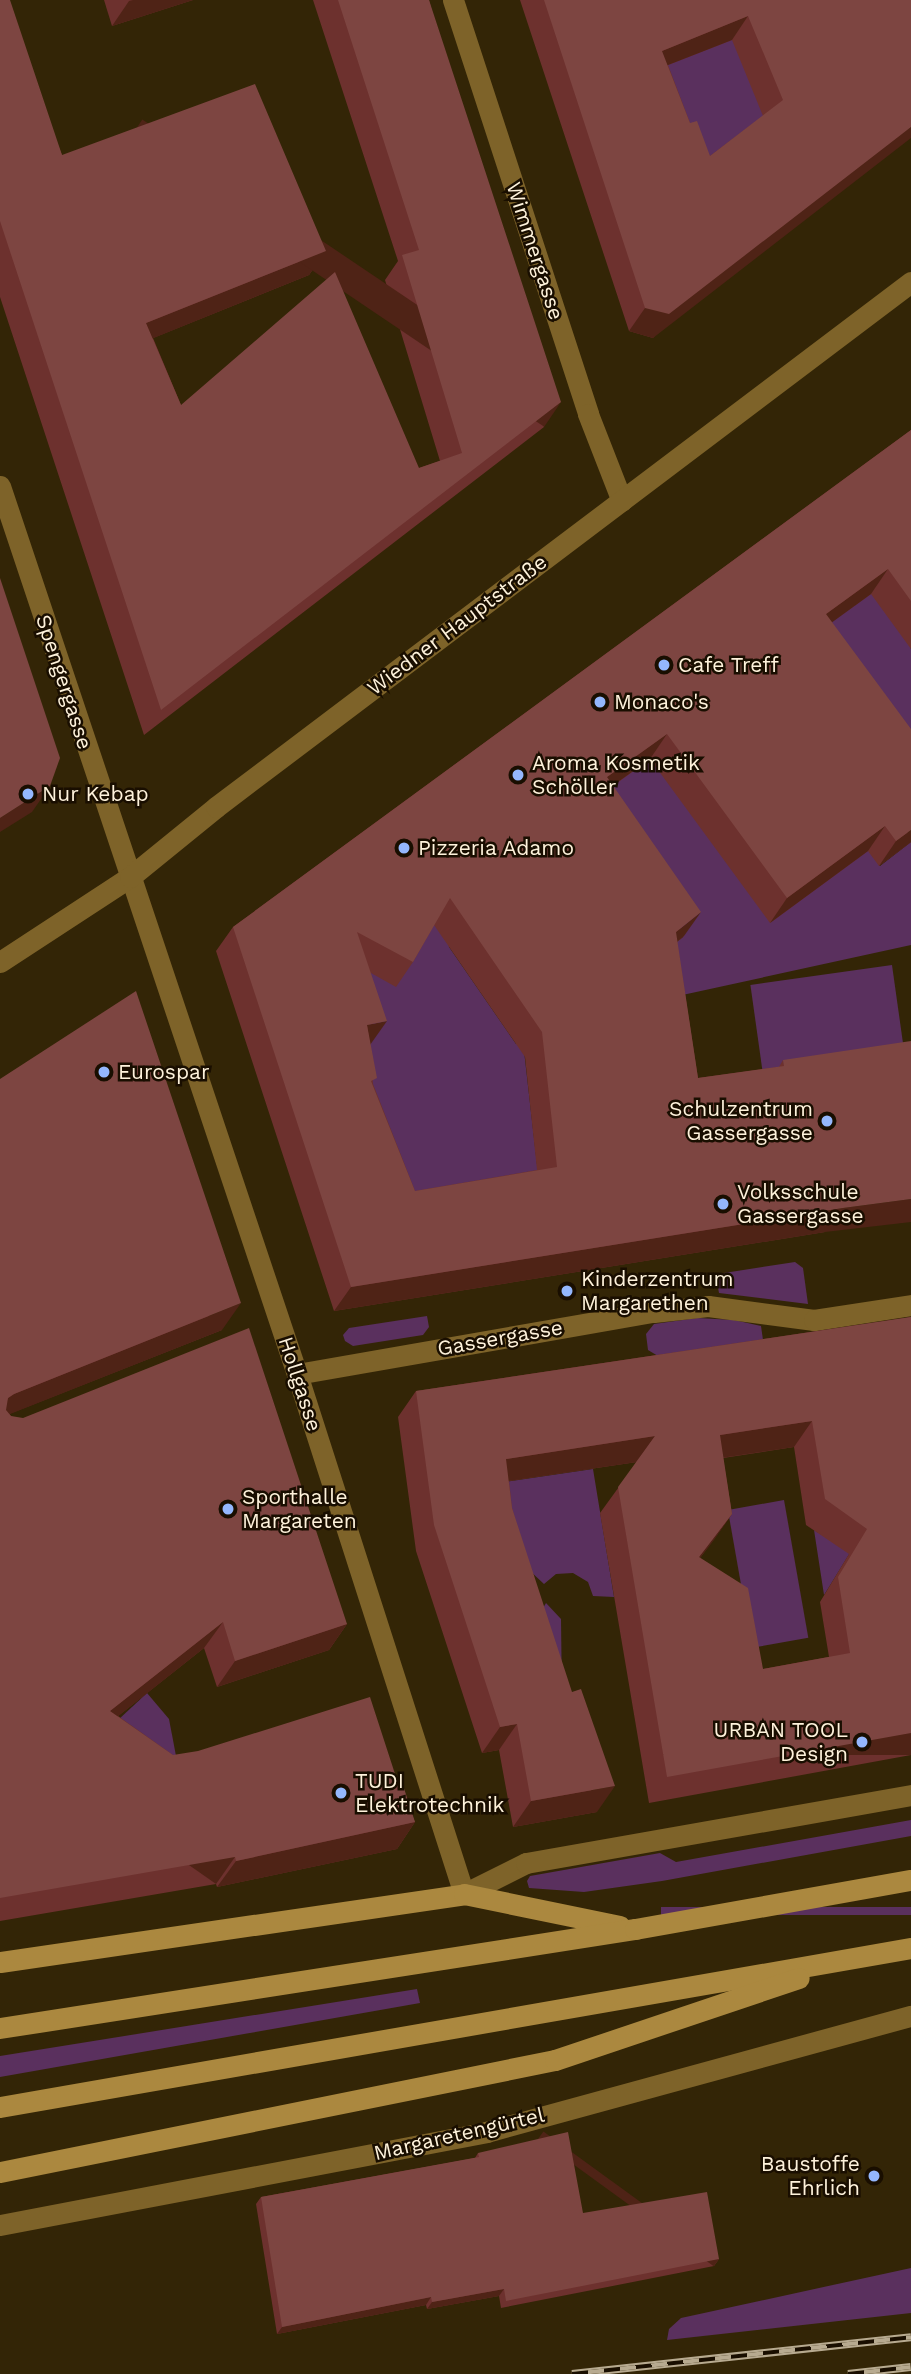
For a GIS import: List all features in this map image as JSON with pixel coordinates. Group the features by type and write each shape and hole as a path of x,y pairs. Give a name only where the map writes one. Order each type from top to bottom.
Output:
{"main road":[{"path":"0,2028 635,1929 911,1880"},
{"path":"0,1962 464,1894 635,1929"},
{"path":"0,2106 911,1948"},
{"path":"0,2172 555,2060 863,1956"}],"street":[{"name":"Wimmergasse","path":"453,0 593,426 622,501"},
{"name":"Wiedner Hauptstraße","path":"0,962 130,877 216,807 911,282"},
{"name":"Spengergasse","path":"0,486 130,877"},
{"name":"Hollgasse","path":"130,877 297,1374 464,1894"},
{"name":"Gassergasse","path":"297,1374 654,1312 708,1306 814,1320 911,1305"},
{"path":"464,1894 526,1863 911,1795"},
{"name":"Margaretengürtel","path":"0,2225 486,2132 911,2015"}],"shaded area":[{"path":"743,35 765,120 680,190 634,44"},
{"path":"891,570 911,649 911,761 829,624"},
{"path":"668,733 770,922 832,877 820,786 880,866 911,842 911,945 664,999 625,984 683,937 567,819"},
{"path":"445,895 449,947 516,1044 523,1042 540,1191 397,1216 354,1106 352,963"},
{"path":"892,965 905,1059 764,1079 750,985"},
{"path":"795,1262 803,1268 808,1304 719,1293 717,1282 724,1273"},
{"path":"427,1316 429,1327 423,1335 353,1346 345,1341 343,1335 349,1328"},
{"path":"697,1318 734,1320 761,1326 763,1340 658,1356 648,1350 646,1334 654,1324"},
{"path":"593,1469 614,1597 593,1596 588,1582 573,1573 556,1574 544,1584 529,1570 498,1483"},
{"path":"784,1500 808,1638 752,1648 728,1510"},
{"path":"867,1525 824,1595 814,1530 822,1535"},
{"path":"546,1603 561,1619 562,1698 536,1620"},
{"path":"147,1693 169,1719 180,1777 118,1720"},
{"path":"911,1820 911,1836 662,1881 584,1892 529,1888 527,1881 530,1876 660,1853 676,1862"},
{"path":"661,1907 911,1907 911,1915 661,1915"},
{"path":"417,1989 420,2003 0,2077 0,2056"},
{"path":"911,2268 911,2313 667,2340 669,2329 681,2318"}],"building":[{"path":"0,0 10,0 62,155 255,84 326,251 146,323 181,405 335,272 419,468 462,453 402,255 419,250 338,0 429,0 561,402 161,710 0,221"},
{"path":"544,0 911,0 911,127 669,314 645,308","holes":["748,16 783,100 710,156 697,121 690,123 662,51"]},
{"path":"911,430 911,601 888,569 826,614 911,729 911,830 896,841 885,826 787,898 667,734 607,777 701,912 676,932 698,1078 784,1066 783,1060 911,1041 911,1199 351,1287 233,927","holes":["450,898 542,1032 557,1167 415,1191 371,1081 377,1078 367,1025 387,1021 357,932 413,962"]},
{"path":"0,578 60,758 50,786 0,818"},
{"path":"136,991 241,1303 14,1394 8,1398 6,1410 11,1416 23,1418 249,1328 347,1624 235,1661 223,1622 110,1711 173,1755 198,1751 370,1697 396,1777 400,1776 415,1822 236,1861 235,1857 0,1898 0,1079"},
{"path":"911,1317 911,1733 667,1777 618,1487 655,1436 506,1459 512,1508 572,1692 581,1689 615,1786 531,1801 517,1724 500,1727 434,1525 416,1391","holes":["812,1421 825,1499 867,1529 838,1577 850,1653 763,1669 748,1588 699,1557 732,1514 720,1435"]},
{"path":"568,2132 583,2213 707,2192 719,2259 506,2301 504,2289 432,2302 431,2297 282,2327 261,2197 479,2157 478,2153"}],"railway":[{"path":"572,2374 911,2337"},
{"path":"848,2374 911,2367"}],"place":[{"name":"Cafe Treff","path":"664,665"},
{"name":"Monaco's","path":"600,702"},
{"name":"Aroma Kosmetik Schöller","path":"518,775"},
{"name":"Nur Kebap","path":"28,794"},
{"name":"Pizzeria Adamo","path":"404,848"},
{"name":"Eurospar","path":"104,1072"},
{"name":"Schulzentrum Gassergasse","path":"827,1121"},
{"name":"Volksschule Gassergasse","path":"723,1204"},
{"name":"Kinderzentrum Margarethen","path":"567,1291"},
{"name":"Sporthalle Margareten","path":"228,1509"},
{"name":"URBAN TOOL Design","path":"862,1742"},
{"name":"TUDI Elektrotechnik","path":"341,1793"},
{"name":"Baustoffe Ehrlich","path":"874,2176"}]}
